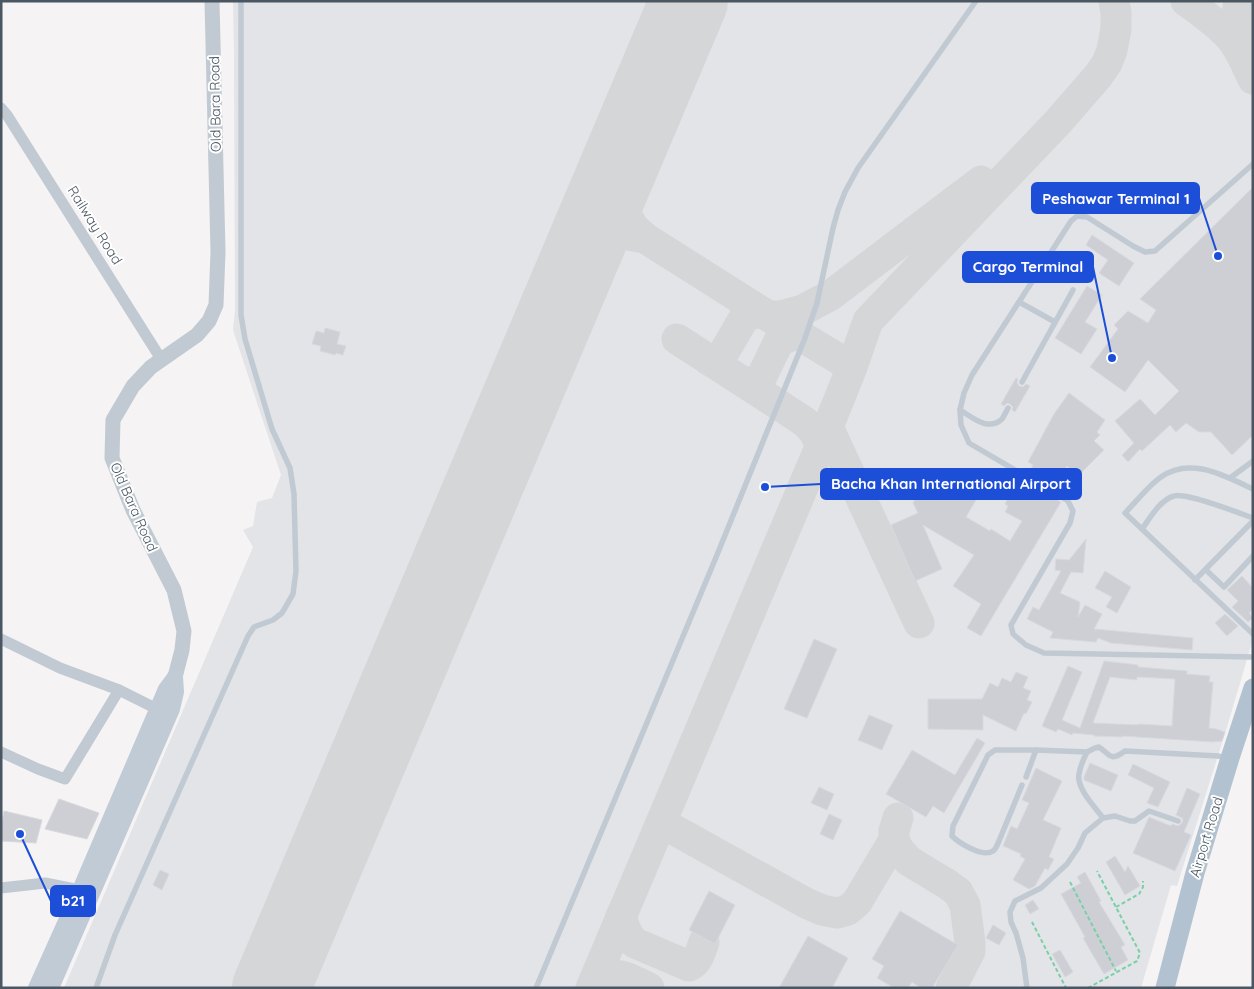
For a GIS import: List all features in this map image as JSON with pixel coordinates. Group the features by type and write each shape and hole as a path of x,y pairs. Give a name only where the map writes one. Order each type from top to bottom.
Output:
{"main road":[{"name":"Old Bara Road","path":"36,988 157,709 166,689 175,677"},
{"path":"51,988 172,709 176,692 175,677"},
{"name":"Airport Road","path":"1165,988 1195,872 1253,688"}],"street":[{"name":"Old Bara Road","path":"175,677 182,650 184,631 174,590 133,510 112,458 114,420 133,386 161,359 197,335 209,321 216,305 218,252 212,1"},
{"name":"Railway Road","path":"1,108 161,359"},
{"path":"1,638 60,668 119,690 157,709"},
{"path":"1,752 65,779 119,690"},
{"path":"1,888 45,882 80,890"}],"lane":[{"path":"96,988 116,934 248,636 254,627 273,620 282,613 293,594 296,570 294,494 290,468 272,430 245,339 241,315 241,1"},
{"path":"536,988 806,338 817,303 833,228 845,192 858,168 976,1"},
{"path":"1253,164 1155,251 1145,252 1087,217 1077,216 1071,221 972,375 964,393 960,410 961,425 969,444 1068,501 1073,510 1070,523 1011,625 1013,634 1026,645 1044,653 1253,657"},
{"path":"1022,382 1073,290"},
{"path":"1019,302 1055,322"},
{"path":"960,410 979,422 988,425 1002,419 1008,408"},
{"path":"1230,478 1253,461"},
{"path":"1253,489 1230,478 1200,468 1170,470 1159,478 1125,513 1253,634"},
{"path":"1142,529 1162,503 1174,496 1184,495 1253,519 1195,580"},
{"path":"1206,570 1224,587 1253,556"},
{"path":"1022,785 999,841 992,852 984,854 979,852 952,836 953,826 988,755 999,749 1087,752 1099,747 1113,757 1118,756 1124,751 1230,758"},
{"path":"1026,777 1036,750"},
{"path":"1087,752 1078,774 1079,783 1084,793 1103,818"},
{"path":"1027,988 1023,958 1011,922 1010,912 1015,901 1041,888 1067,864 1085,833 1103,818 1115,816 1130,822 1135,821 1149,811 1178,821"}],"path":[{"path":"1088,988 1137,961 1140,954 1097,871"},
{"path":"1116,907 1139,894 1143,887 1143,881"},
{"path":"1070,882 1116,972"},
{"path":"1032,922 1066,988"}],"shaded area":[{"path":"233,1 1253,1 1253,639 1177,886 1171,885 1141,988 64,988 253,547 243,530 253,526 257,502 272,498 281,475 233,330 235,309"}],"building":[{"path":"1253,187 1253,435 1232,455 1211,432 1199,432 1186,423 1176,432 1170,425 1142,451 1140,449 1128,462 1122,455 1134,443 1115,421 1140,399 1155,415 1179,391 1148,360 1125,392 1090,367 1118,329 1114,325 1128,311 1148,323 1156,310 1140,299"},
{"path":"1092,235 1134,263 1119,286 1099,273 1108,260 1086,245"},
{"path":"1087,286 1102,295 1085,322 1097,329 1081,354 1055,338"},
{"path":"325,328 340,332 337,344 346,346 343,355 320,351 321,346 312,344 316,331 324,333"},
{"path":"1016,378 1018,379 1017,383 1019,386 1023,387 1026,384 1030,386 1015,412 1010,404 1007,403 1004,406 1001,404"},
{"path":"1069,393 1105,420 1097,432 1100,435 1094,441 1104,450 1078,476 1067,466 1055,488 1029,473 1033,465 1028,462 1054,414"},
{"path":"939,472 979,495 966,517 1010,541 1022,521 1005,512 1008,506 1005,504 1011,492 1017,495 1024,481 1061,502 981,636 967,628 981,604 953,586 974,555 923,525 942,569 915,581 891,525 918,513 913,503 923,486 929,489"},
{"path":"1086,539 1083,573 1071,572 1060,593 1080,602 1078,617 1085,605 1102,614 1094,629 1193,638 1192,650 1111,643 1098,638 1096,642 1050,638 1053,632 1027,619 1033,607 1039,610 1061,571 1055,570 1056,559 1069,560"},
{"path":"1105,571 1131,587 1117,613 1106,607 1112,597 1095,588"},
{"path":"1242,576 1253,588 1253,609 1249,613 1253,618 1248,622 1232,607 1238,601 1227,590"},
{"path":"1225,614 1238,626 1227,636 1215,623"},
{"path":"814,639 837,649 807,718 784,709"},
{"path":"1104,661 1138,665 1138,667 1187,671 1187,674 1210,676 1209,682 1213,682 1209,728 1225,732 1222,741 1213,742 1094,736 1073,733 1072,735 1058,729 1056,732 1042,726 1068,666 1082,672 1062,720 1080,728","holes":["1110,677 1137,680 1137,677 1175,679 1172,726 1093,723"]},
{"path":"1016,672 1028,677 1023,688 1031,691 1027,700 1032,702 1026,714 1024,713 1016,731 983,715 983,730 928,729 928,699 982,699 990,683 998,687 1002,678 1011,682"},
{"path":"869,715 893,725 882,750 858,740"},
{"path":"977,738 985,743 944,813 933,806 926,817 886,794 912,750 955,775"},
{"path":"1090,763 1118,775 1111,791 1084,780"},
{"path":"1133,764 1170,782 1158,807 1147,803 1154,788 1128,775"},
{"path":"1036,768 1062,781 1043,820 1061,828 1049,857 1054,859 1048,870 1045,868 1035,886 1029,889 1013,880 1025,859 1020,856 1021,854 1003,846 1011,826 1017,829 1029,803 1022,800"},
{"path":"819,787 834,794 827,810 811,803"},
{"path":"1187,788 1200,794 1184,832 1191,835 1175,871 1133,853 1149,817 1171,826 1172,824 1178,826 1181,824 1182,818 1176,815"},
{"path":"59,799 99,813 87,839 45,829"},
{"path":"4,811 42,820 36,843 1,841"},
{"path":"829,814 842,820 833,840 820,834"},
{"path":"1115,856 1125,872 1128,866 1140,886 1125,895 1106,862"},
{"path":"160,870 169,874 162,890 153,885"},
{"path":"1085,872 1101,901 1099,902 1125,945 1121,947 1128,960 1104,974 1061,894 1081,883 1077,877"},
{"path":"709,891 735,905 715,944 689,930"},
{"path":"1033,900 1039,909 1030,914 1025,905"},
{"path":"900,911 958,945 932,988 921,988 912,982 908,988 894,988 877,978 884,966 872,959"},
{"path":"993,925 1006,933 999,945 986,938"},
{"path":"808,936 848,958 832,988 779,988"},
{"path":"1060,950 1073,972 1065,977 1052,954"}],"taxiway":[{"path":"591,988 820,447 868,321 1058,122 1098,76 1107,63 1112,50 1116,29 1114,1"},
{"path":"1186,1 1229,36 1239,50 1253,79"},
{"path":"1239,1 1237,27 1240,52"},
{"path":"768,316 780,316 803,310 831,295 981,181"},
{"path":"609,187 634,228 645,238 852,367"},
{"path":"590,233 604,231 645,238"},
{"path":"709,360 723,354 744,318 762,312"},
{"path":"746,383 761,378 779,341 798,334"},
{"path":"677,339 806,423 812,428 820,447"},
{"path":"828,427 919,623"},
{"path":"662,823 806,903 822,910 837,913 848,910 857,902 894,840 894,831 898,818"},
{"path":"894,840 899,850 909,861 958,892 965,905 970,951 951,988"},
{"path":"621,916 626,931 635,943 689,966 697,959 704,942"},
{"path":"593,984 608,976 615,975 649,988"}],"runway":[{"path":"271,988 689,1"}],"place":[{"name":"Peshawar Terminal 1","path":"1218,256"},
{"name":"Cargo Terminal","path":"1112,358"},
{"name":"Bacha Khan International Airport","path":"765,487"},
{"name":"b21","path":"20,834"}]}
